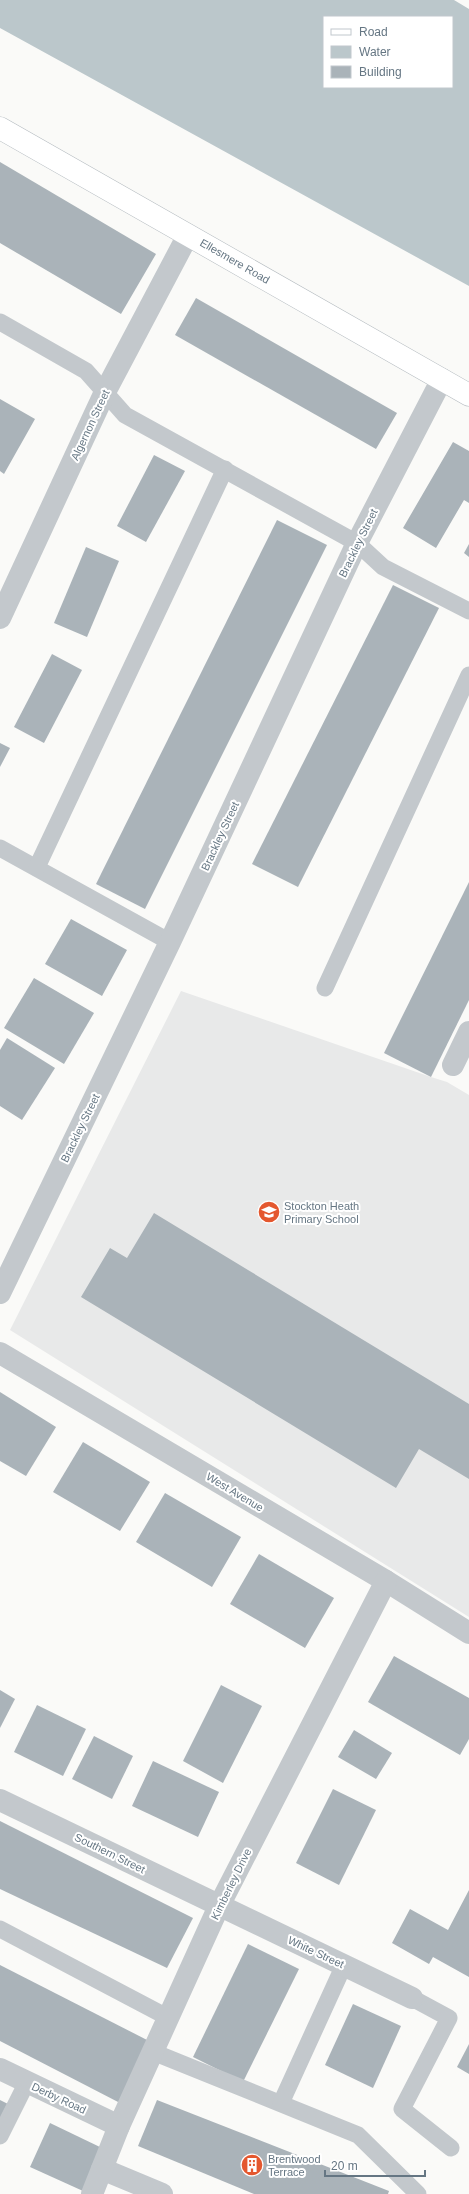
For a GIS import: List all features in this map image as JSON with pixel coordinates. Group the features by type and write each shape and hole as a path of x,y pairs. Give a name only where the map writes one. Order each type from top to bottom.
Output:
{"main road":[{"name":"Ellesmere Road","path":"0,128 469,395"}],"street":[{"name":"Algernon Street","path":"0,618 105,392 188,235"},
{"name":"Brackley Street","path":"0,1293 170,942 357,544 442,379"},
{"path":"453,1065 469,1032"},
{"name":"West Avenue","path":"0,1353 386,1581 469,1633"},
{"name":"Kimberley Drive","path":"92,2194 119,2126 154,2052 219,1906 386,1581"},
{"name":"Southern Street","path":"0,1800 219,1906"},
{"name":"White Street","path":"219,1906 412,1998"},
{"name":"Derby Road","path":"0,2069 119,2126"},
{"path":"102,2169 162,2194"}],"lane":[{"path":"0,322 86,371 125,415 225,469 357,544 383,567 469,611"},
{"path":"37,867 225,469"},
{"path":"325,988 469,675"},
{"path":"0,848 37,867 170,942"},
{"path":"0,1929 169,2018"},
{"path":"281,2103 344,1965"},
{"path":"412,1998 449,2018 402,2109 451,2148"},
{"path":"154,2052 358,2135 418,2194"},
{"path":"0,2136 27,2082"}],"shaded area":[{"name":"Stockton Heath Primary School","path":"181,991 447,1082 469,1095 469,1617 10,1330"}],"water":[{"path":"0,0 454,0 469,9 469,286 0,28"}],"building":[{"path":"0,162 156,254 121,314 0,243"},
{"path":"196,298 397,413 376,449 175,335"},
{"path":"0,399 35,419 4,474 0,471"},
{"path":"453,442 469,451 469,503 464,500 436,548 403,528"},
{"path":"154,455 185,471 146,542 117,526"},
{"path":"277,520 327,545 145,909 96,884"},
{"path":"469,544 469,557 464,553"},
{"path":"86,547 119,561 87,637 54,623"},
{"path":"393,585 439,608 298,887 252,864"},
{"path":"52,654 82,670 44,743 14,727"},
{"path":"0,743 10,748 0,767"},
{"path":"469,882 469,1000 431,1077 384,1053"},
{"path":"71,919 127,950 102,996 45,964"},
{"path":"34,978 94,1013 64,1064 4,1028"},
{"path":"7,1038 55,1068 22,1120 0,1106 0,1050"},
{"path":"154,1213 469,1404 469,1479 419,1449 396,1488 81,1297 110,1248 127,1258"},
{"path":"0,1392 56,1427 26,1476 0,1461"},
{"path":"83,1442 150,1482 120,1531 53,1492"},
{"path":"165,1493 241,1537 212,1587 136,1542"},
{"path":"259,1554 334,1598 305,1648 230,1604"},
{"path":"394,1656 469,1698 469,1739 460,1755 368,1702"},
{"path":"221,1685 262,1706 223,1783 183,1761"},
{"path":"0,1690 15,1699 0,1728"},
{"path":"37,1705 86,1729 63,1776 14,1752"},
{"path":"354,1730 392,1753 376,1779 338,1757"},
{"path":"94,1736 133,1756 112,1799 72,1779"},
{"path":"153,1761 219,1792 198,1837 132,1806"},
{"path":"333,1789 376,1810 339,1885 296,1863"},
{"path":"0,1821 193,1918 167,1968 0,1889"},
{"path":"469,1890 469,1977 433,1957 429,1964 392,1943 410,1909 448,1930"},
{"path":"248,1944 299,1969 243,2082 193,2057"},
{"path":"0,1965 151,2042 120,2103 0,2041"},
{"path":"353,2004 401,2026 373,2088 325,2065"},
{"path":"469,2044 469,2074 457,2067"},
{"path":"0,2100 8,2104 0,2119"},
{"path":"157,2100 389,2191 388,2194 254,2194 138,2146"},
{"path":"50,2123 102,2148 83,2191 30,2167"}],"place":[{"name":"Stockton Heath Primary School","path":"269,1212"},
{"name":"Brentwood Terrace","path":"252,2165"}]}
